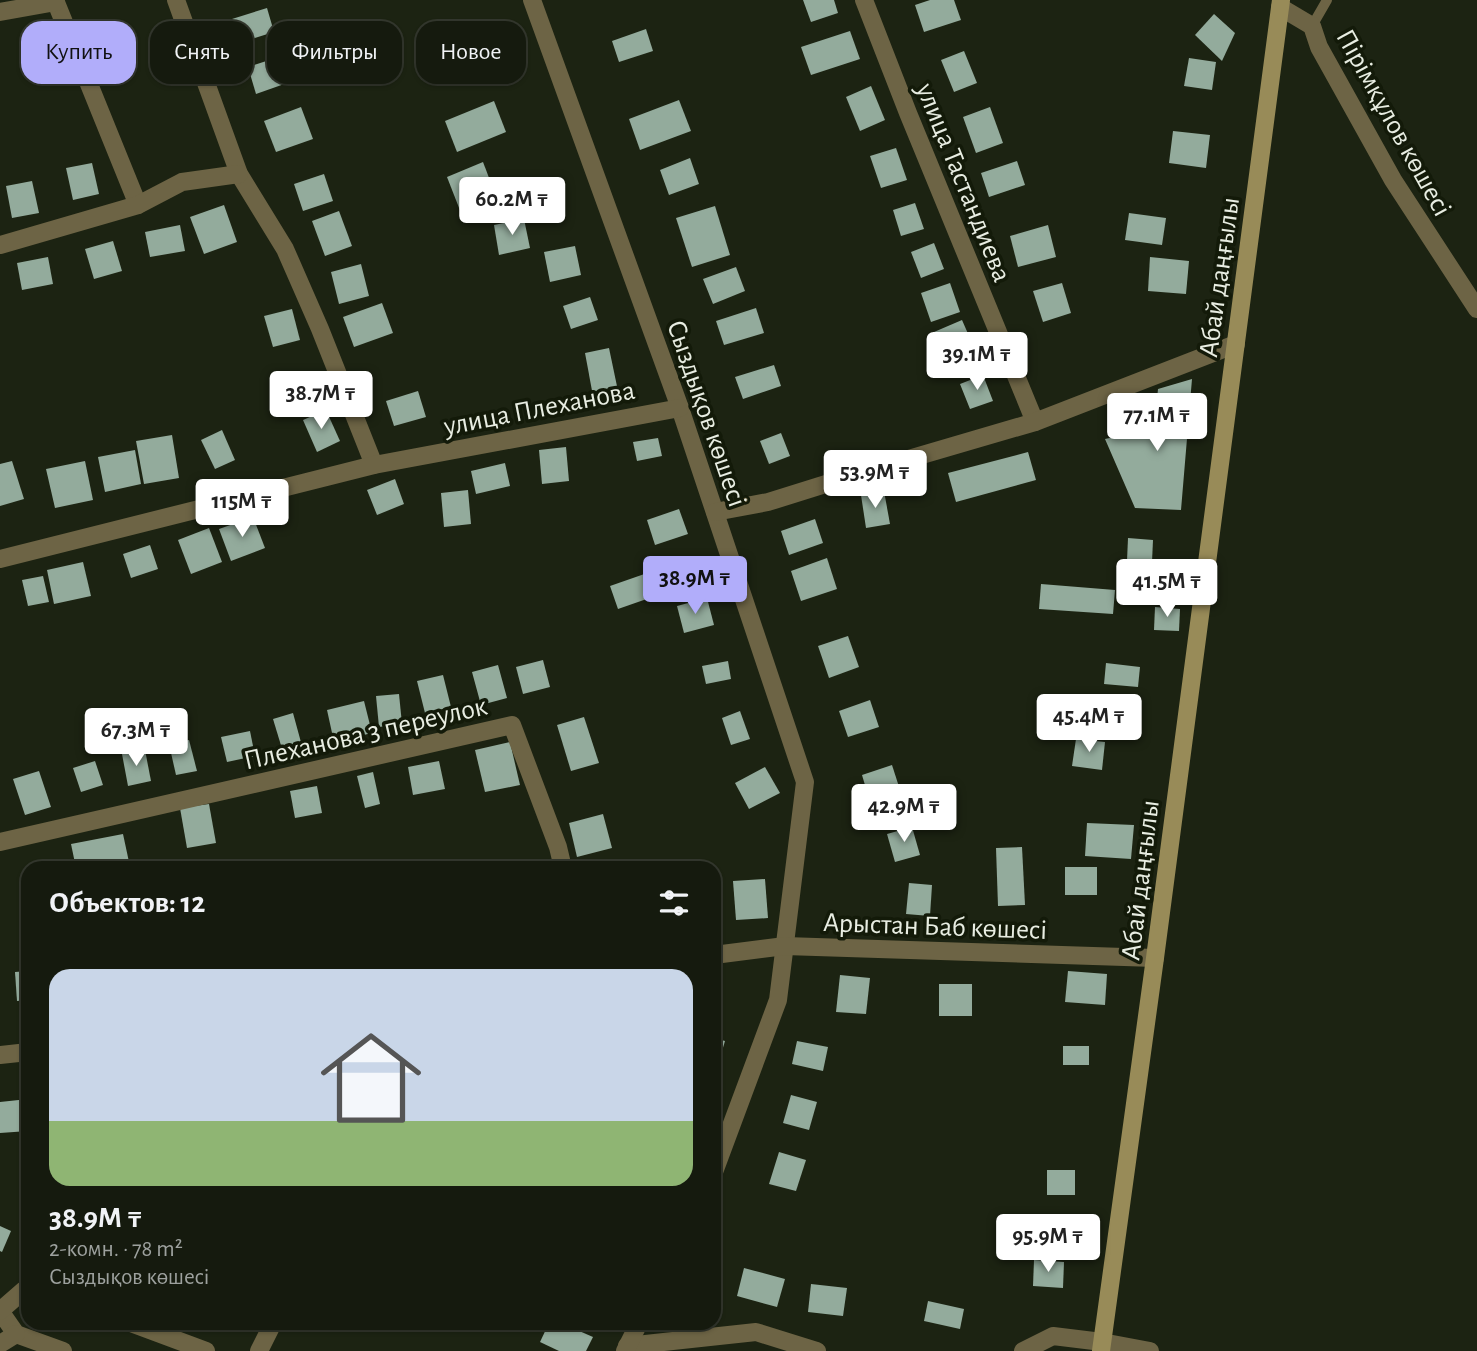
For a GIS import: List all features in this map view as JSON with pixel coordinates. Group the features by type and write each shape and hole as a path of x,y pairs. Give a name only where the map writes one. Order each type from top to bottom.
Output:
{"street":[{"path":"176,0 239,174 285,248 374,465"},
{"name":"Сыздықов көшесі","path":"532,0 680,408 805,782 778,1000 721,1153"},
{"name":"улица Тастандиева","path":"864,0 1035,422"},
{"path":"0,12 55,1 138,205"},
{"name":"Пірімқұлов көшесі","path":"1281,4 1312,26 1319,47 1393,180 1477,309"},
{"name":"Абай даңғылы","path":"1102,1346 1281,4"},
{"path":"0,245 138,205 182,181 239,174"},
{"path":"715,512 768,502 1035,422 1236,344"},
{"name":"улица Плеханова","path":"0,559 374,465 680,408"},
{"name":"Плеханова 3 переулок","path":"0,842 512,725 561,861"},
{"name":"Арыстан Баб көшесі","path":"721,954 785,946 1155,958"},
{"path":"0,1053 21,1052"},
{"path":"21,1293 0,1311 16,1334 63,1351"},
{"path":"150,1330 206,1351"},
{"path":"259,1351 270,1330"},
{"path":"626,1348 635,1330"},
{"path":"626,1348 697,1344 756,1332 817,1351"},
{"path":"0,1343 16,1334"},
{"path":"1023,1351 1054,1336 1102,1346 1150,1351"}],"lane":[{"path":"1312,26 1327,0"}],"building":[{"path":"803,0 834,0 838,13 811,22"},
{"path":"930,0 954,0 961,20 924,32 915,5"},
{"path":"267,8 271,21 267,21 267,34 253,39 253,21 232,19"},
{"path":"1214,14 1235,33 1222,61 1195,35"},
{"path":"646,29 653,51 619,62 612,41"},
{"path":"850,31 860,59 811,75 801,47"},
{"path":"964,51 977,83 954,92 941,60"},
{"path":"1189,58 1216,62 1212,90 1184,86"},
{"path":"267,61 267,84 284,84 256,94 253,65"},
{"path":"871,86 885,120 860,131 846,97"},
{"path":"679,100 691,131 640,150 629,119"},
{"path":"494,101 506,132 457,152 445,121"},
{"path":"301,107 313,139 276,152 264,121"},
{"path":"990,107 1003,143 976,153 963,117"},
{"path":"1173,131 1210,135 1206,168 1169,163"},
{"path":"896,148 907,180 881,188 870,156"},
{"path":"690,158 699,184 669,195 660,170"},
{"path":"1017,161 1025,185 989,197 981,173"},
{"path":"483,162 499,204 463,218 447,177"},
{"path":"92,163 99,194 73,200 66,168"},
{"path":"324,174 333,201 303,211 294,184"},
{"path":"32,181 39,213 12,218 6,186"},
{"path":"915,203 924,229 901,236 893,210"},
{"path":"224,205 237,242 204,254 190,217"},
{"path":"715,206 730,255 692,267 676,218"},
{"path":"339,211 352,246 325,256 312,221"},
{"path":"1129,213 1166,218 1162,245 1125,240"},
{"path":"524,219 530,248 499,255 494,225"},
{"path":"180,225 185,251 150,257 145,232"},
{"path":"1048,225 1056,257 1018,267 1010,236"},
{"path":"113,241 122,271 94,279 85,249"},
{"path":"934,243 944,269 921,278 911,252"},
{"path":"575,246 581,275 550,282 544,252"},
{"path":"48,257 53,284 22,290 17,263"},
{"path":"1150,257 1189,261 1186,294 1148,291"},
{"path":"361,264 369,296 339,304 331,272"},
{"path":"736,267 745,291 713,304 703,279"},
{"path":"950,283 960,312 931,322 921,293"},
{"path":"1062,283 1071,313 1043,322 1033,291"},
{"path":"590,297 598,320 571,329 563,306"},
{"path":"382,303 393,333 354,347 343,317"},
{"path":"756,308 764,333 724,345 716,321"},
{"path":"292,309 300,340 273,347 264,316"},
{"path":"962,320 976,352 948,363 934,332"},
{"path":"609,348 618,391 593,396 585,353"},
{"path":"774,365 781,386 743,399 735,377"},
{"path":"983,375 993,401 970,409 960,384"},
{"path":"1192,379 1181,510 1135,508 1105,439 1154,428 1158,389"},
{"path":"418,391 426,417 394,426 386,401"},
{"path":"326,410 340,441 317,452 303,420"},
{"path":"222,430 235,460 215,469 201,440"},
{"path":"781,433 790,456 769,464 760,441"},
{"path":"172,435 179,478 144,484 136,441"},
{"path":"658,438 662,456 637,461 633,442"},
{"path":"566,447 569,481 542,484 539,450"},
{"path":"135,450 141,484 105,492 98,457"},
{"path":"1028,452 1036,480 956,502 948,473"},
{"path":"12,461 24,499 0,506 0,464"},
{"path":"85,461 93,500 55,508 46,469"},
{"path":"505,463 510,486 476,494 471,471"},
{"path":"395,479 404,504 377,515 367,490"},
{"path":"468,490 471,524 444,527 441,493"},
{"path":"884,491 890,524 866,528 861,495"},
{"path":"679,509 688,534 655,545 647,520"},
{"path":"253,517 265,548 231,561 219,529"},
{"path":"815,519 823,543 789,555 781,531"},
{"path":"209,528 222,562 191,574 178,540"},
{"path":"1128,538 1153,540 1152,562 1127,561"},
{"path":"150,545 158,569 131,578 123,554"},
{"path":"827,558 837,589 801,601 791,571"},
{"path":"83,562 91,596 54,604 47,570"},
{"path":"653,571 661,594 618,609 610,586"},
{"path":"43,576 49,602 28,606 22,580"},
{"path":"1041,584 1115,590 1113,614 1039,609"},
{"path":"707,598 714,625 684,633 677,606"},
{"path":"1155,607 1180,609 1179,631 1154,630"},
{"path":"848,636 859,667 829,678 818,646"},
{"path":"543,660 550,687 523,694 516,667"},
{"path":"728,661 731,679 706,684 702,666"},
{"path":"1106,663 1140,667 1138,687 1104,684"},
{"path":"498,665 507,698 481,705 472,672"},
{"path":"443,675 451,707 425,713 417,681"},
{"path":"399,694 402,724 379,727 376,696"},
{"path":"870,700 879,727 848,737 839,711"},
{"path":"364,701 372,733 334,742 327,710"},
{"path":"740,711 750,739 731,745 722,718"},
{"path":"293,713 302,746 283,752 273,719"},
{"path":"584,717 599,763 571,771 557,725"},
{"path":"250,731 255,756 227,762 221,737"},
{"path":"1076,739 1105,742 1102,770 1072,766"},
{"path":"189,740 197,771 176,775 169,744"},
{"path":"510,742 520,785 485,792 475,750"},
{"path":"145,750 151,781 128,786 122,754"},
{"path":"95,761 103,785 81,792 73,768"},
{"path":"439,761 445,789 413,795 408,767"},
{"path":"892,765 901,793 870,802 862,775"},
{"path":"765,767 780,793 749,809 735,783"},
{"path":"39,771 51,807 25,815 13,779"},
{"path":"373,772 380,804 365,808 357,776"},
{"path":"317,786 322,813 295,818 290,791"},
{"path":"209,804 216,843 187,848 180,808"},
{"path":"603,814 612,848 577,857 569,823"},
{"path":"1087,823 1134,825 1131,859 1085,856"},
{"path":"912,827 920,855 895,862 887,834"},
{"path":"123,834 129,861 75,861 71,844"},
{"path":"1022,847 1025,905 998,906 996,848"},
{"path":"1065,867 1097,867 1097,895 1065,895"},
{"path":"765,879 768,918 736,920 733,881"},
{"path":"909,883 932,885 930,916 906,914"},
{"path":"1068,971 1107,974 1105,1005 1065,1002"},
{"path":"15,972 21,972 21,1001 17,1001"},
{"path":"840,975 870,978 866,1014 836,1012"},
{"path":"939,984 972,984 972,1016 939,1016"},
{"path":"797,1041 828,1047 823,1071 792,1064"},
{"path":"1063,1046 1089,1046 1089,1065 1063,1065"},
{"path":"791,1095 817,1102 809,1130 783,1123"},
{"path":"21,1100 21,1132 0,1133 0,1102"},
{"path":"779,1152 806,1160 796,1191 769,1184"},
{"path":"1047,1170 1075,1170 1075,1195 1047,1195"},
{"path":"0,1226 11,1231 2,1252 0,1251"},
{"path":"1034,1260 1064,1262 1063,1288 1033,1286"},
{"path":"744,1268 785,1279 777,1307 737,1296"},
{"path":"811,1284 847,1288 843,1316 808,1312"},
{"path":"928,1301 964,1309 960,1329 924,1321"},
{"path":"546,1330 577,1330 593,1337 586,1351 559,1351 540,1342"}]}
